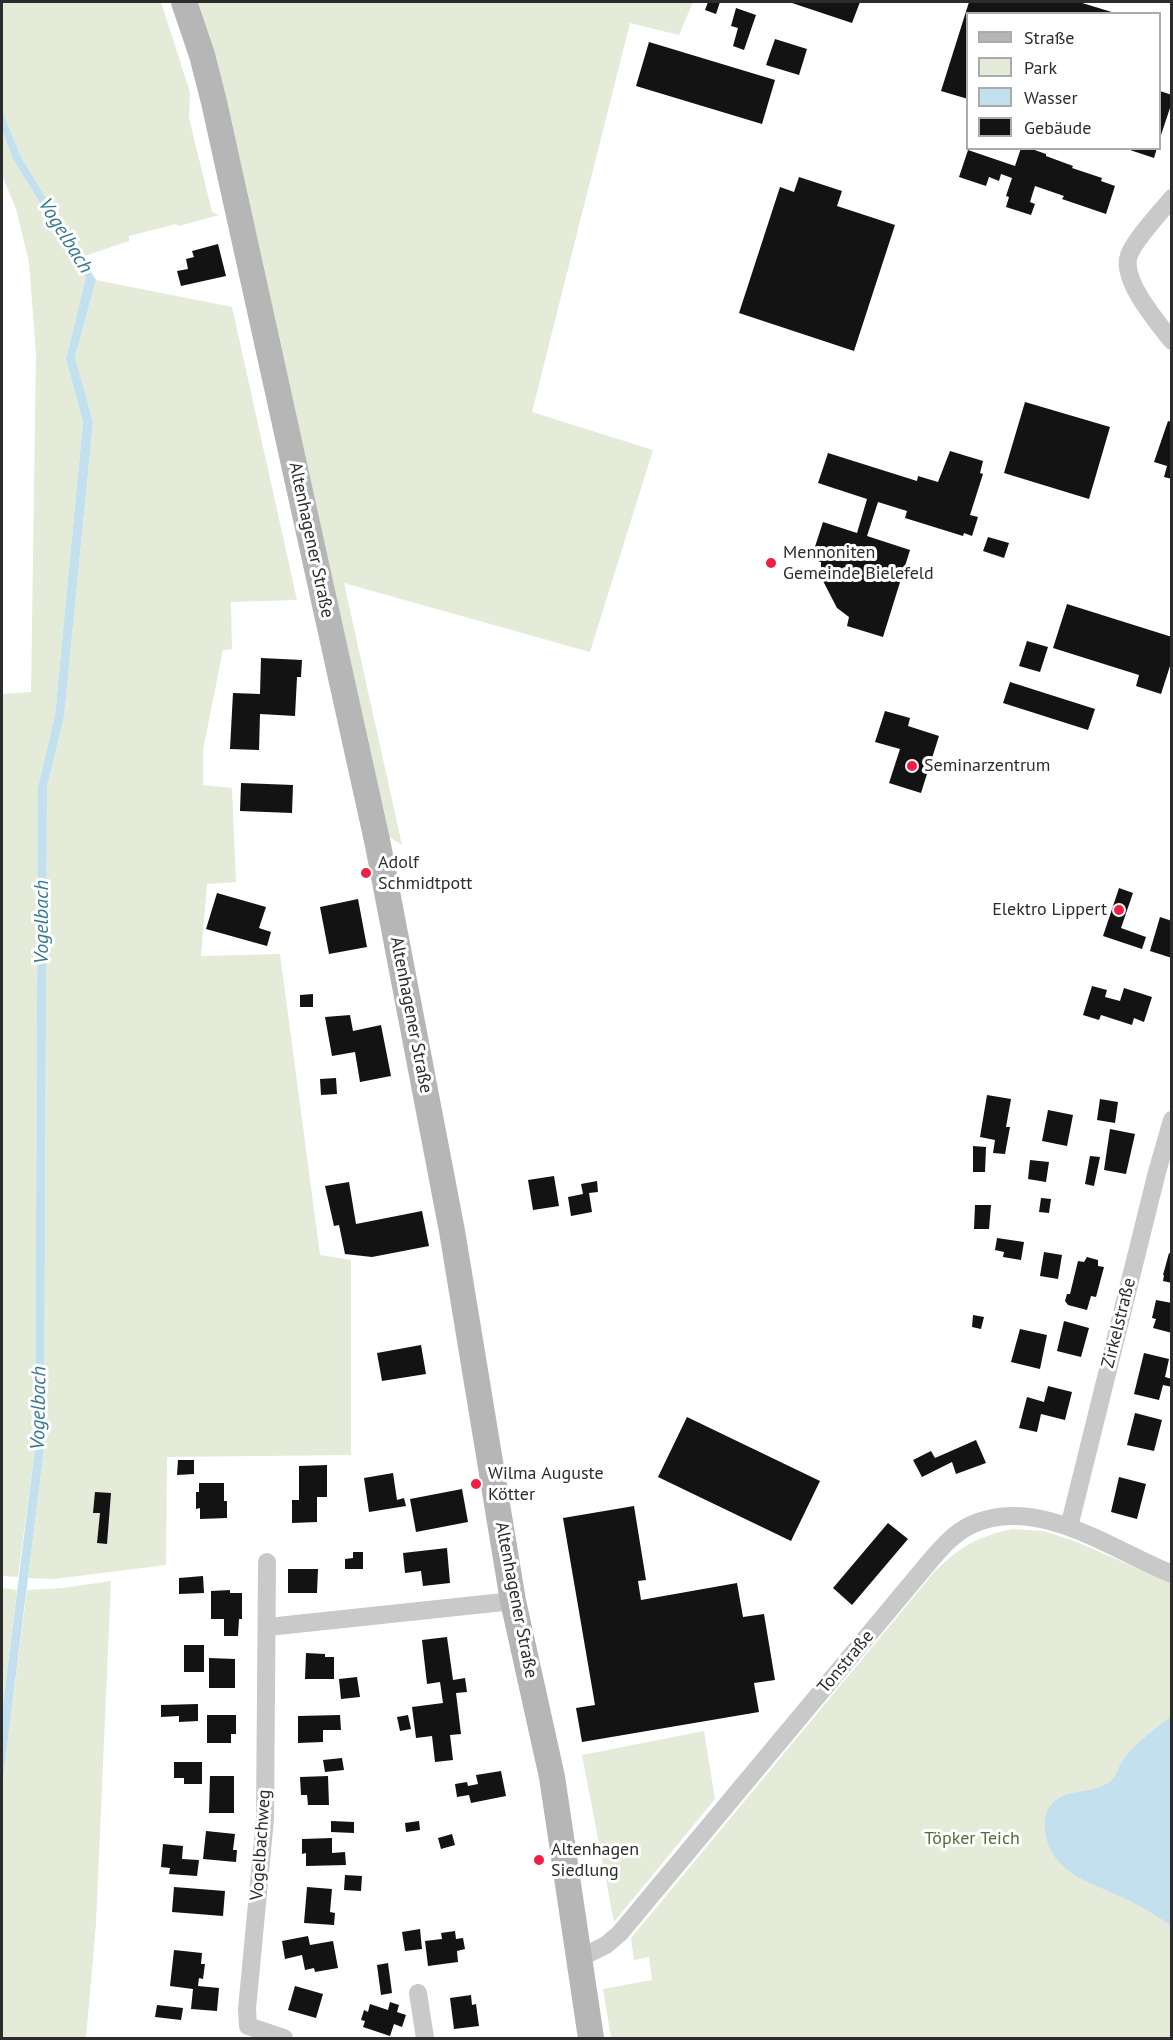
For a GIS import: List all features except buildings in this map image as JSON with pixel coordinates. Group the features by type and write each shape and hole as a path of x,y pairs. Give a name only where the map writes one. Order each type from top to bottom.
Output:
{"main road":[{"name":"Altenhagener Straße","path":"184,2 202,55 214,102 378,845 452,1231 513,1601 552,1777 591,2038"}],"street":[{"path":"1172,198 1133,247 1127,260 1130,277 1146,308 1172,341"},
{"name":"Zirkelstraße","path":"1069,1527 1172,1120"},
{"name":"Tonstraße","path":"580,1958 606,1945 620,1934 930,1561 952,1538 970,1525 1004,1516 1028,1516 1069,1527 1172,1574"},
{"name":"Vogelbachweg","path":"267,1562 265,1819 247,2009 248,2026 284,2038"},
{"path":"268,1627 513,1601"},
{"path":"418,1993 424,2038"}],"green space":[{"path":"2,2 161,2 190,92 189,118 212,212 219,215 129,236 129,241 82,257 21,157 2,110"},
{"path":"196,2 693,2 679,35 630,23 532,412 653,450 590,652 344,583 402,845 388,836"},
{"path":"2,130 13,159 86,277 66,359 83,422 55,715 38,787 35,1448 18,1577 2,1576 2,694 31,692 36,354 29,262 16,209 2,175"},
{"path":"96,280 232,307 297,600 231,602 232,649 223,650 203,750 203,785 232,788 236,882 207,884 201,956 280,954 320,1255 351,1260 351,1455 167,1457 166,1565 54,1579 28,1578 44,1449 47,787 64,717 93,422 75,357"},
{"name":"Töpker Teich","path":"1012,1529 1043,1531 1072,1540 1171,1583 1171,2038 611,2038 603,1989 652,1980 649,1957 634,1960 631,1938 936,1570 970,1544 989,1535"},
{"path":"111,1581 96,1924 86,2038 2,2038 2,1787 27,1590 63,1588"},
{"path":"2,1588 17,1590 2,1712"},
{"path":"704,1731 715,1799 614,1922 582,1755"}],"water":[{"name":"Vogelbach","path":"2,110 21,157 96,280 75,357 93,422 64,717 47,787 44,1449 2,1787 2,1712 35,1448 38,787 55,715 83,422 66,359 86,277 13,159 2,130"},
{"path":"1171,1716 1171,1926 1142,1907 1074,1875 1064,1867 1055,1857 1049,1845 1045,1831 1045,1817 1057,1799 1098,1788 1113,1779 1122,1761 1134,1747"}],"place":[{"name":"Mennoniten Gemeinde Bielefeld","path":"771,563"},
{"name":"Seminarzentrum","path":"912,766"},
{"name":"Adolf Schmidtpott","path":"366,873"},
{"name":"Elektro Lippert","path":"1119,910"},
{"name":"Wilma Auguste Kötter","path":"476,1484"},
{"name":"Altenhagen Siedlung","path":"539,1860"}]}
